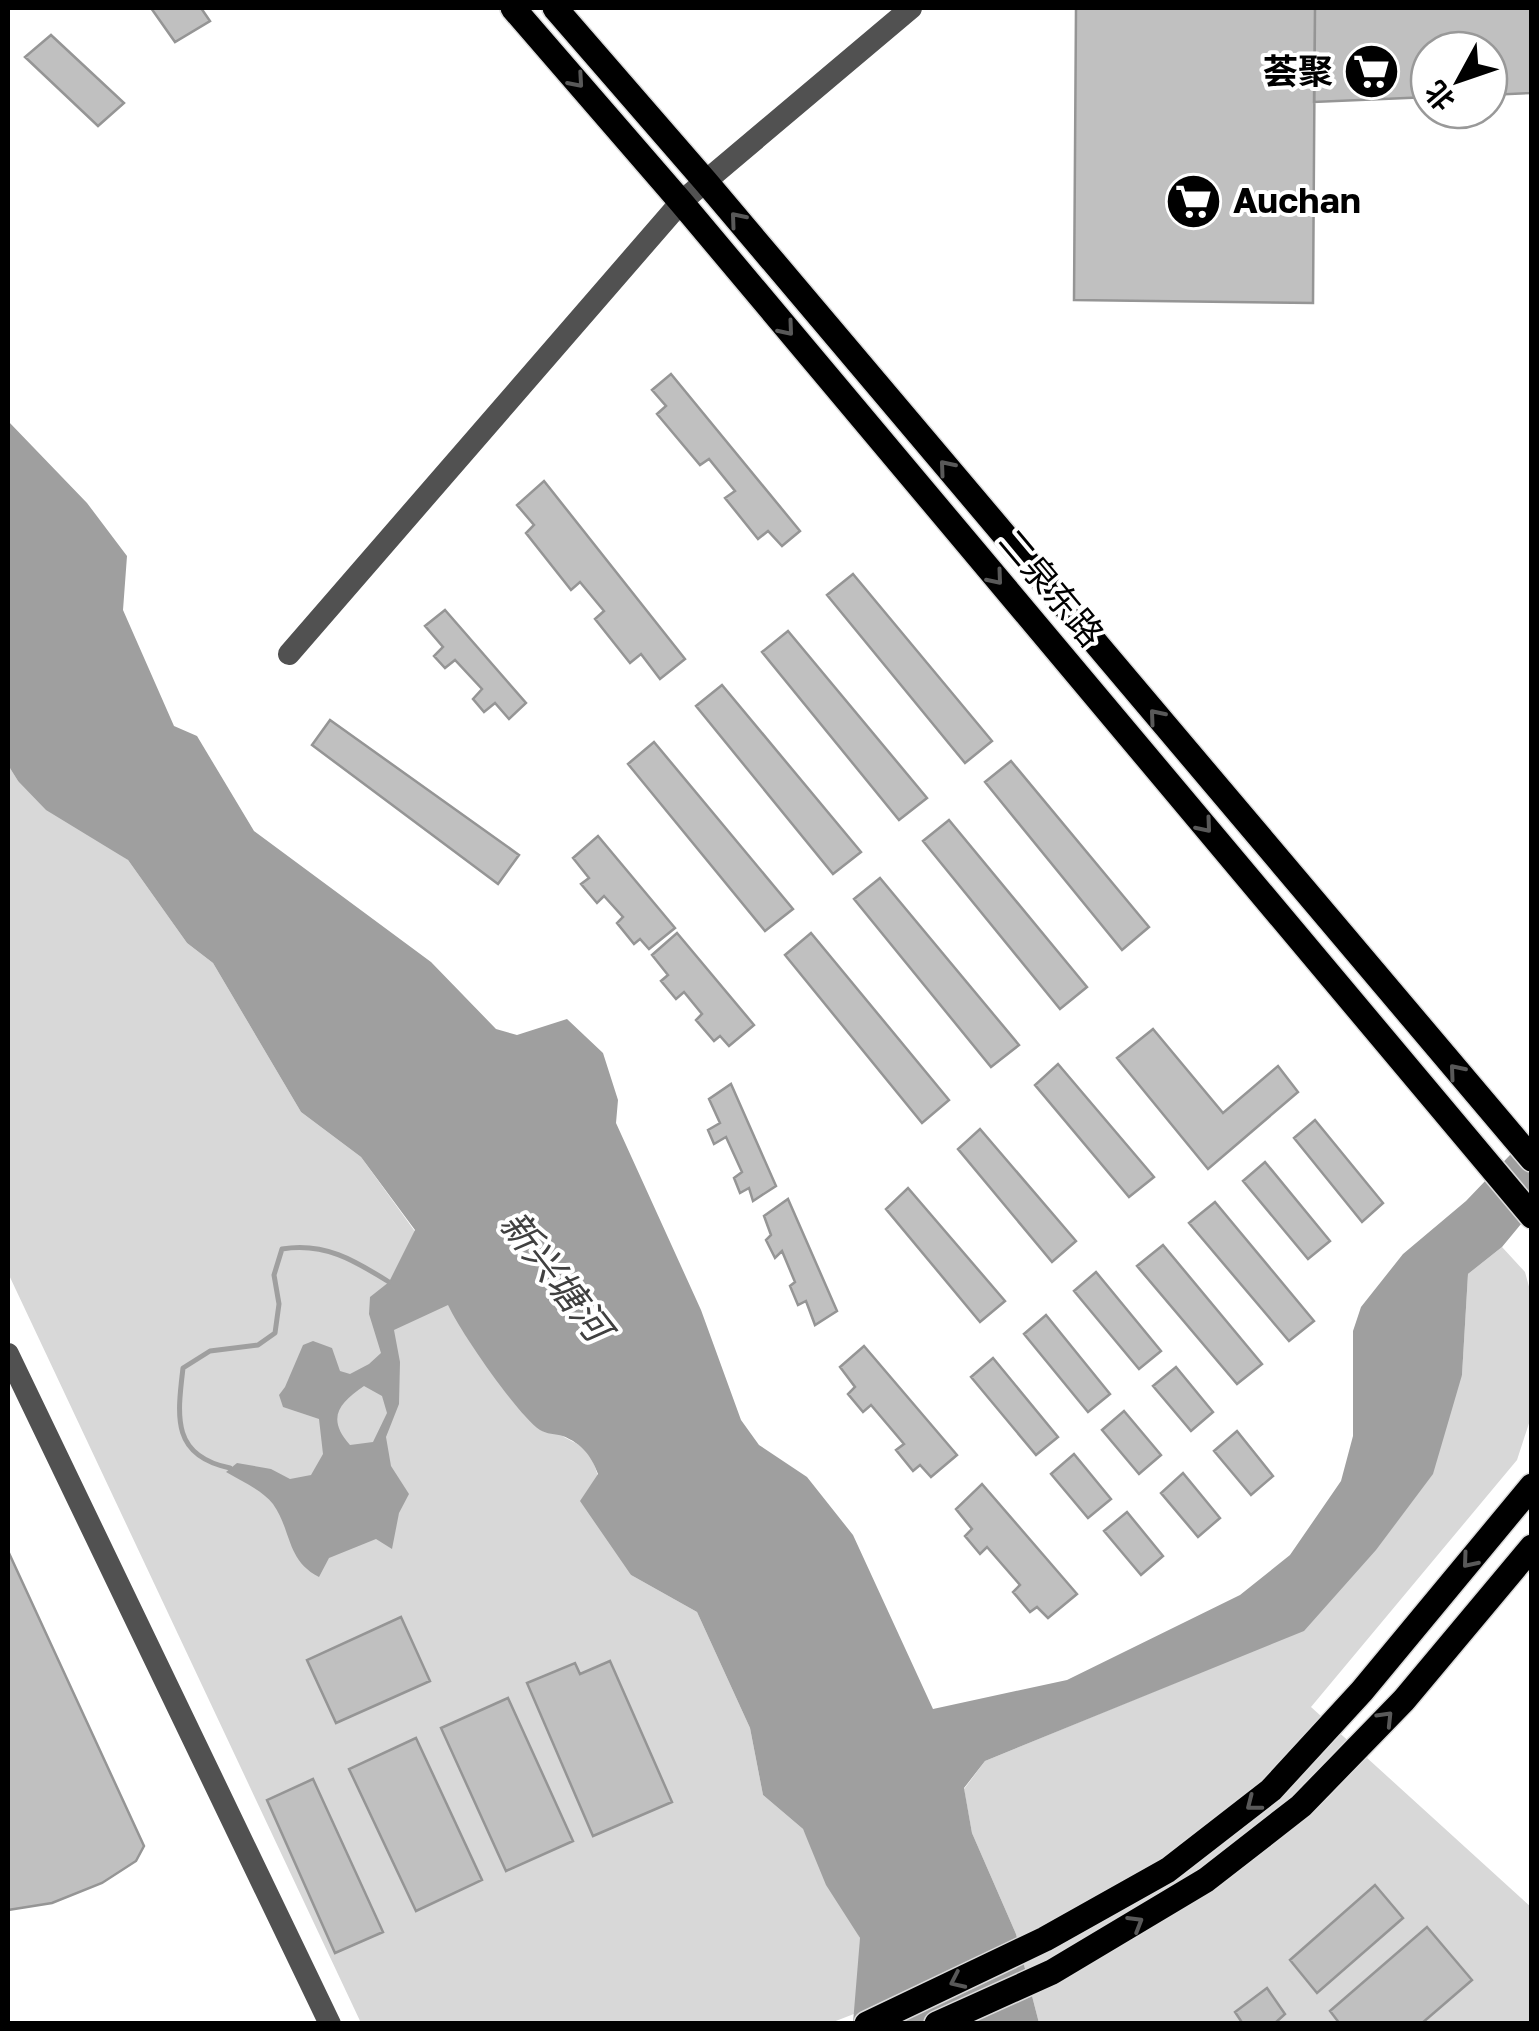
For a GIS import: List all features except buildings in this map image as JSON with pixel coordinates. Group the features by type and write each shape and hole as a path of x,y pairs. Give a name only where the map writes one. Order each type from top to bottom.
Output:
{"main road":[{"name":"二泉东路","path":"513,8 1531,1215"},
{"name":"二泉东路","path":"555,8 1526,1152"},
{"path":"867,2024 1045,1940 1168,1870 1271,1790 1362,1691 1532,1486"},
{"path":"938,2024 1052,1972 1206,1880 1301,1806 1404,1700 1532,1547"}],"street":[{"path":"289,654 680,202 910,8"},
{"path":"8,1354 330,2024"}],"shaded area":[{"path":"8,765 18,781 128,860 187,943 213,963 301,1112 361,1157 564,1437 583,1447 592,1458 631,1575 697,1612 750,1728 763,1795 803,1829 860,1938 859,2012 828,2024 361,2023 8,1273"},
{"path":"1502,1247 1525,1272 1531,1294 1531,1417 1517,1460 1311,1707 1531,1907 1531,2023 1039,2023 1016,1934 972,1833 964,1789 985,1761 1182,1680 1462,1375 1468,1274"}],"water":[{"name":"新兴塘河","path":"8,421 87,503 127,556 123,610 174,726 197,736 254,831 431,962 496,1029 517,1035 567,1019 603,1053 618,1100 616,1123 701,1310 741,1420 759,1445 807,1477 853,1535 933,1709 1067,1680 1240,1595 1290,1555 1341,1481 1353,1436 1353,1331 1361,1307 1403,1254 1466,1201 1531,1133 1531,1212 1502,1247 1468,1274 1462,1375 1433,1474 1376,1550 1304,1631 985,1761 964,1788 972,1833 1016,1934 1039,2023 853,2023 860,1938 826,1885 803,1829 763,1795 750,1728 697,1612 631,1575 580,1501 598,1474 589,1456 570,1439 542,1431 530,1421 490,1372 448,1305 394,1330 400,1362 399,1404 386,1437 391,1466 409,1494 399,1513 392,1549 376,1539 329,1558 319,1577 295,1554 273,1504 226,1472 237,1463 271,1469 290,1479 311,1475 323,1454 319,1419 283,1407 279,1395 303,1345 313,1341 332,1348 340,1371 350,1374 381,1353 369,1314 370,1297 389,1282 415,1230 361,1157 301,1112 213,963 187,943 128,860 46,810 8,765","holes":["364,1386 382,1396 387,1413 373,1442 350,1445 337,1419 342,1405"]}],"waterway":[{"path":"230,1468 197,1454 182,1432 183,1368 210,1351 258,1345 275,1333 279,1304 274,1275 282,1249 325,1251 351,1260 389,1282"}],"place":[{"name":"荟聚","path":"1372,72"},
{"name":"Auchan","path":"1194,201"}]}
